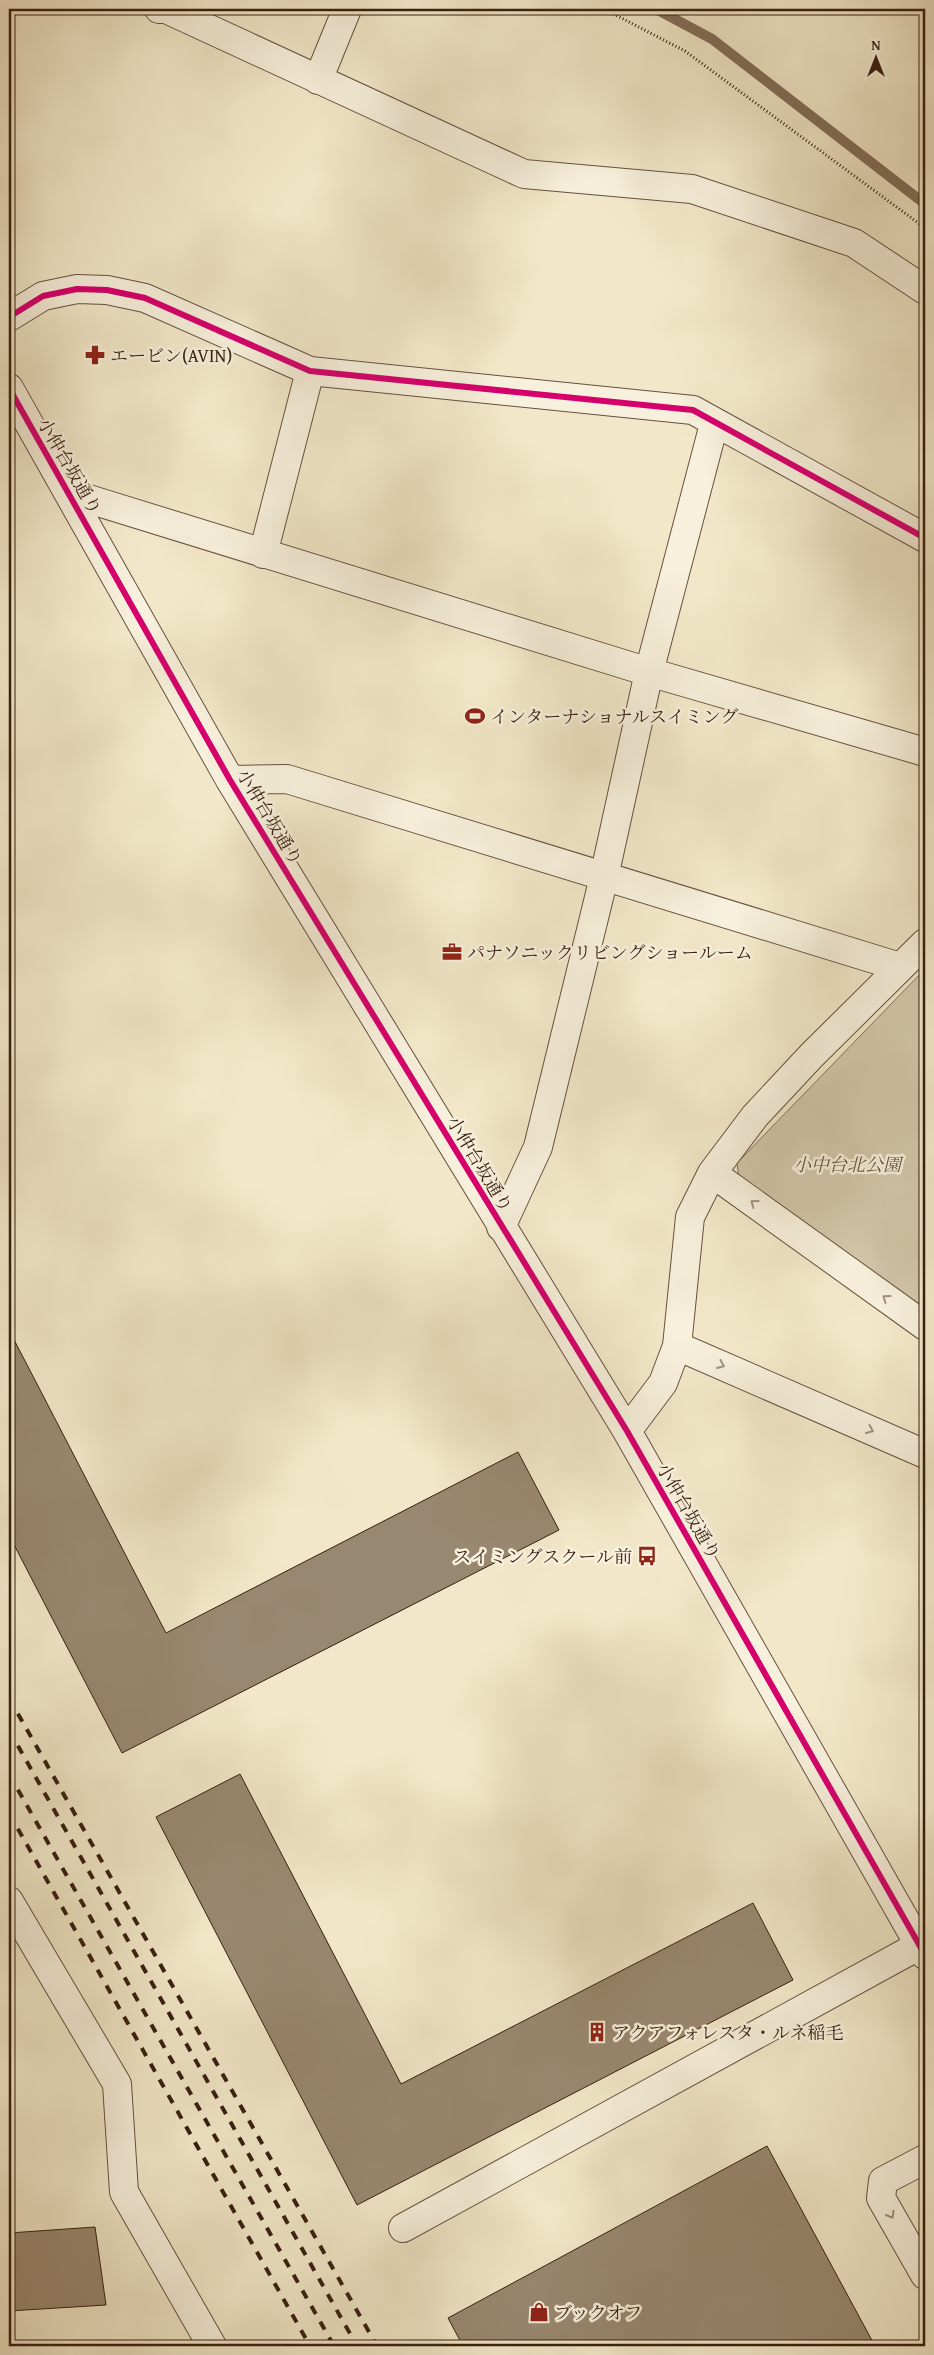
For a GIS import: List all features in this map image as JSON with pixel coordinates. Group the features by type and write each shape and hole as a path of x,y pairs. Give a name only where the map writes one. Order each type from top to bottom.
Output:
{"street":[{"path":"159,9 166,9 524,174 692,190 854,243 925,290"},
{"path":"318,80 347,9"},
{"path":"9,317 43,296 77,289 107,290 145,298 310,371 693,410 714,424 925,538"},
{"path":"263,554 310,371"},
{"name":"小仲台坂通り","path":"9,388 230,780 626,1431 923,1950"},
{"path":"501,1227 538,1148 604,877 650,672 714,424"},
{"path":"69,494 650,672 925,752"},
{"path":"230,780 287,779 900,967"},
{"path":"626,1431 663,1383 677,1346 690,1217 712,1173 755,1116 812,1055 925,943"},
{"path":"712,1173 925,1326"},
{"path":"677,1346 925,1454"},
{"path":"9,1901 117,2084 124,2192 212,2346"},
{"path":"403,2228 923,1950"},
{"path":"925,2159 883,2181 881,2198 925,2275"}],"path":[{"path":"604,9 685,51 925,228"}],"green space":[{"name":"小中台北公園","path":"925,969 925,1314 740,1185 737,1163"}],"building":[{"path":"9,1330 166,1633 518,1452 559,1530 122,1753 9,1535"},
{"name":"アクアフォレスタ・ルネ稲毛","path":"240,1774 401,2084 753,1903 793,1980 357,2205 156,1817"},
{"path":"767,2146 875,2346 463,2346 448,2318"},
{"path":"95,2227 106,2305 9,2311 9,2233"}],"waterway":[{"path":"656,9 712,39 925,204"}],"railway":[{"path":"9,1698 377,2346"},
{"path":"9,1730 357,2346"},
{"path":"9,1774 334,2346"},
{"path":"9,1813 310,2346"}],"cycle path":[{"path":"9,317 43,296 77,289 107,290 145,298 310,371 693,410 925,538"},
{"path":"9,388 230,780 627,1431 925,1955"}],"place":[{"name":"エービン(AVIN)","path":"95,355"},
{"name":"インターナショナルスイミング","path":"475,716"},
{"name":"パナソニックリビングショールーム","path":"452,952"},
{"name":"スイミングスクール前","path":"647,1556"},
{"name":"アクアフォレスタ・ルネ稲毛","path":"597,2032"},
{"name":"ブックオフ","path":"539,2312"}]}
